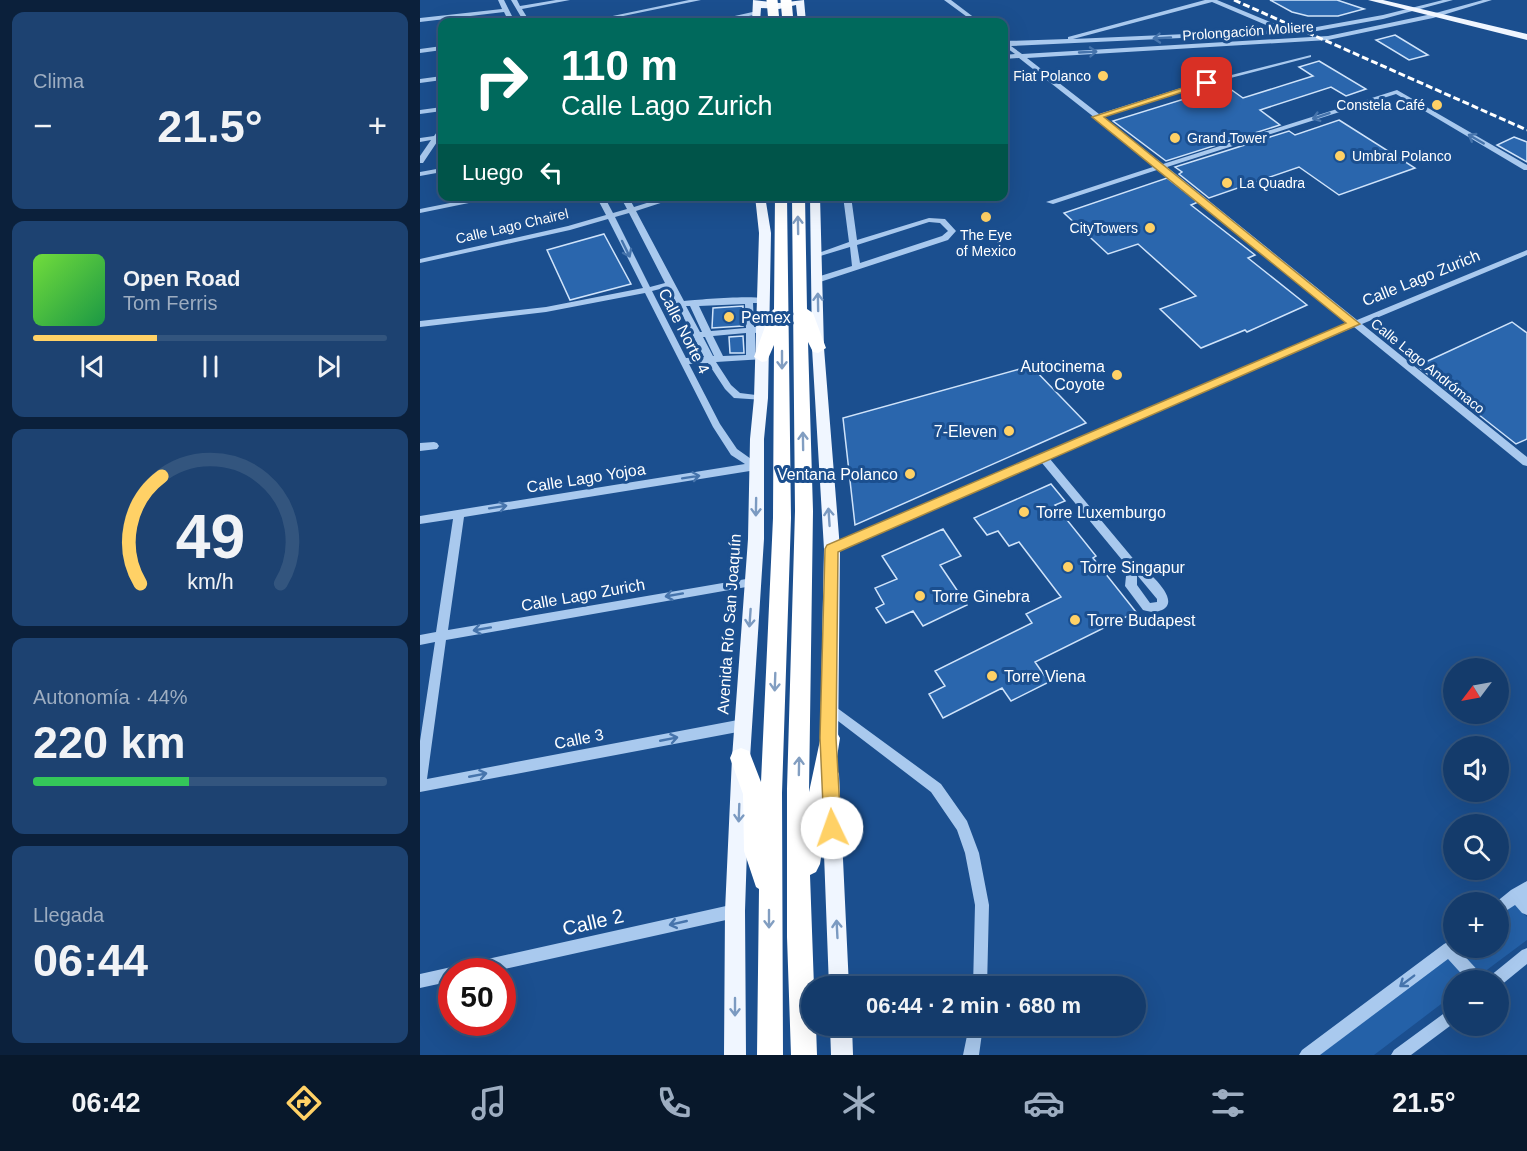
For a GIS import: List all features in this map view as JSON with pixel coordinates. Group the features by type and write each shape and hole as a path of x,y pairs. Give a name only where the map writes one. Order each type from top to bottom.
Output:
{"highway":[{"path":"772,0 774,18"},
{"path":"786,0 788,18"},
{"name":"Avenida Río San Joaquín","path":"770,1055 769,892 782,518 774,301 781,201"},
{"name":"Avenida Río San Joaquín","path":"797,201 774,301 804,511 798,789 799,937 804,1055"},
{"path":"774,301 818,348"},
{"path":"756,357 773,319 774,301"},
{"path":"799,937 810,849 828,738"},
{"path":"741,758 754,794 755,851 769,892"}],"main road":[{"path":"1372,0 1527,37"},
{"path":"1407,0 1527,29"},
{"path":"757,10 800,1 802,18"},
{"name":"Avenida Río San Joaquín","path":"735,1055 735,911 741,758 761,398 756,357 757,329 774,301 761,201"},
{"path":"815,201 818,348 831,549 828,738 839,976"},
{"path":"841,1036 842,1055"}],"street":[{"path":"491,18 494,12 494,0"},
{"path":"501,0 510,18"},
{"path":"514,0 525,18"},
{"path":"519,8 567,0"},
{"path":"606,18 698,0"},
{"path":"947,0 971,18"},
{"path":"1051,43 1212,0 1286,31 1294,40"},
{"name":"Prolongación Moliere","path":"1008,44 1323,28 1450,0"},
{"name":"Prolongación Moliere","path":"1008,56 1328,38 1433,16 1489,0"},
{"path":"438,18 505,10"},
{"path":"726,18 757,10"},
{"path":"1248,15 1268,28 1278,42"},
{"path":"420,20 438,18"},
{"name":"Calle Lago Andrómaco","path":"1008,47 1162,167 1527,462"},
{"path":"420,51 438,49"},
{"path":"1097,117 1186,88 1309,56"},
{"path":"420,81 438,79"},
{"path":"1050,202 1396,92 1527,168"},
{"path":"420,112 438,110"},
{"path":"420,140 438,137"},
{"path":"420,161 438,139"},
{"path":"420,174 438,171"},
{"path":"420,211 473,201"},
{"name":"Calle Norte 4","path":"603,201 683,361 728,444 738,456 756,466"},
{"name":"Calle Norte 4","path":"627,201 680,304 702,334 728,387 737,396 761,398"},
{"name":"Calle Lago Chairel","path":"420,261 570,228 662,201"},
{"path":"848,201 856,267"},
{"path":"817,255 936,219 942,220 952,231 945,238 818,280"},
{"name":"Calle Lago Zurich","path":"831,549 1527,252"},
{"path":"420,324 554,310 670,284"},
{"path":"680,304 774,301"},
{"path":"693,303 702,334 757,329"},
{"path":"683,361 716,361 756,357"},
{"path":"420,447 434,446"},
{"path":"1044,458 1132,565"},
{"name":"Calle Lago Yojoa","path":"420,520 756,466"},
{"path":"420,785 459,513"},
{"name":"Calle Lago Zurich","path":"420,640 752,582"},
{"path":"829,706 936,788 962,826 972,853 982,905 980,976"},
{"name":"Calle 3","path":"420,785 743,725"},
{"path":"1509,901 1522,892 1527,908"},
{"name":"Calle 2","path":"516,959 735,911"},
{"path":"1307,1055 1443,953"},
{"path":"1509,970 1527,955"},
{"path":"1460,958 1469,970"},
{"path":"420,981 438,977"},
{"path":"1399,1055 1443,1021"},
{"path":"971,1055 974,1036"}],"shaded area":[{"path":"1512,901 1527,917 1527,940 1509,953 1509,904"},
{"path":"1443,956 1503,958 1487,970 1443,970 1443,1003 1374,1055 1315,1055"}],"building":[{"path":"1270,0 1337,0 1364,9 1338,16 1308,16 1292,12"},
{"path":"1395,35 1428,55 1409,60 1376,40"},
{"name":"Grand Tower","path":"1319,61 1366,89 1346,96 1331,87 1260,110 1280,125 1166,161 1113,121 1226,86 1243,98 1313,76 1299,67"},
{"path":"1339,120 1415,168 1339,195 1299,167 1209,198 1179,174 1182,172 1175,167 1289,131 1295,135"},
{"path":"1514,137 1527,142 1527,162 1497,145"},
{"path":"1167,178 1198,202 1191,205 1255,255 1248,258 1307,305 1247,332 1245,330 1201,348 1160,309 1196,296 1138,244 1108,254 1064,213"},
{"path":"604,234 631,284 570,300 547,250"},
{"name":"Pemex","path":"743,306 743,326 712,328 713,308"},
{"path":"1512,322 1527,333 1527,439 1516,444 1417,366"},
{"name":"Pemex","path":"743,336 744,353 730,353 729,337"},
{"name":"Ventana Polanco","path":"1031,366 1086,423 855,525 843,418"},
{"path":"1051,484 1065,501 1055,505 1096,556 1093,558 1136,612 1035,662 1049,682 1011,701 1002,688 943,718 929,694 945,686 935,671 1032,623 1026,614 1061,597 1019,542 1009,546 998,531 987,535 974,518"},
{"name":"Torre Ginebra","path":"943,529 961,556 940,565 967,605 923,626 913,611 886,623 876,608 884,604 875,588 897,579 882,556"}],"railway":[{"path":"1234,0 1527,130"}],"place":[{"name":"Fiat Polanco","path":"1103,76"},
{"name":"Constela Café","path":"1437,105"},
{"name":"Grand Tower","path":"1175,138"},
{"name":"Umbral Polanco","path":"1340,156"},
{"name":"La Quadra","path":"1227,183"},
{"name":"The Eye of Mexico","path":"986,217"},
{"name":"CityTowers","path":"1150,228"},
{"name":"Pemex","path":"729,317"},
{"name":"Autocinema Coyote","path":"1117,375"},
{"name":"7-Eleven","path":"1009,431"},
{"name":"Ventana Polanco","path":"910,474"},
{"name":"Torre Luxemburgo","path":"1024,512"},
{"name":"Torre Singapur","path":"1068,567"},
{"name":"Torre Ginebra","path":"920,596"},
{"name":"Torre Budapest","path":"1075,620"},
{"name":"Torre Viena","path":"992,676"}],"route":[{"path":"832,828 828,738 831,549 1354,324 1167,171 1097,117 1207,83"}]}
